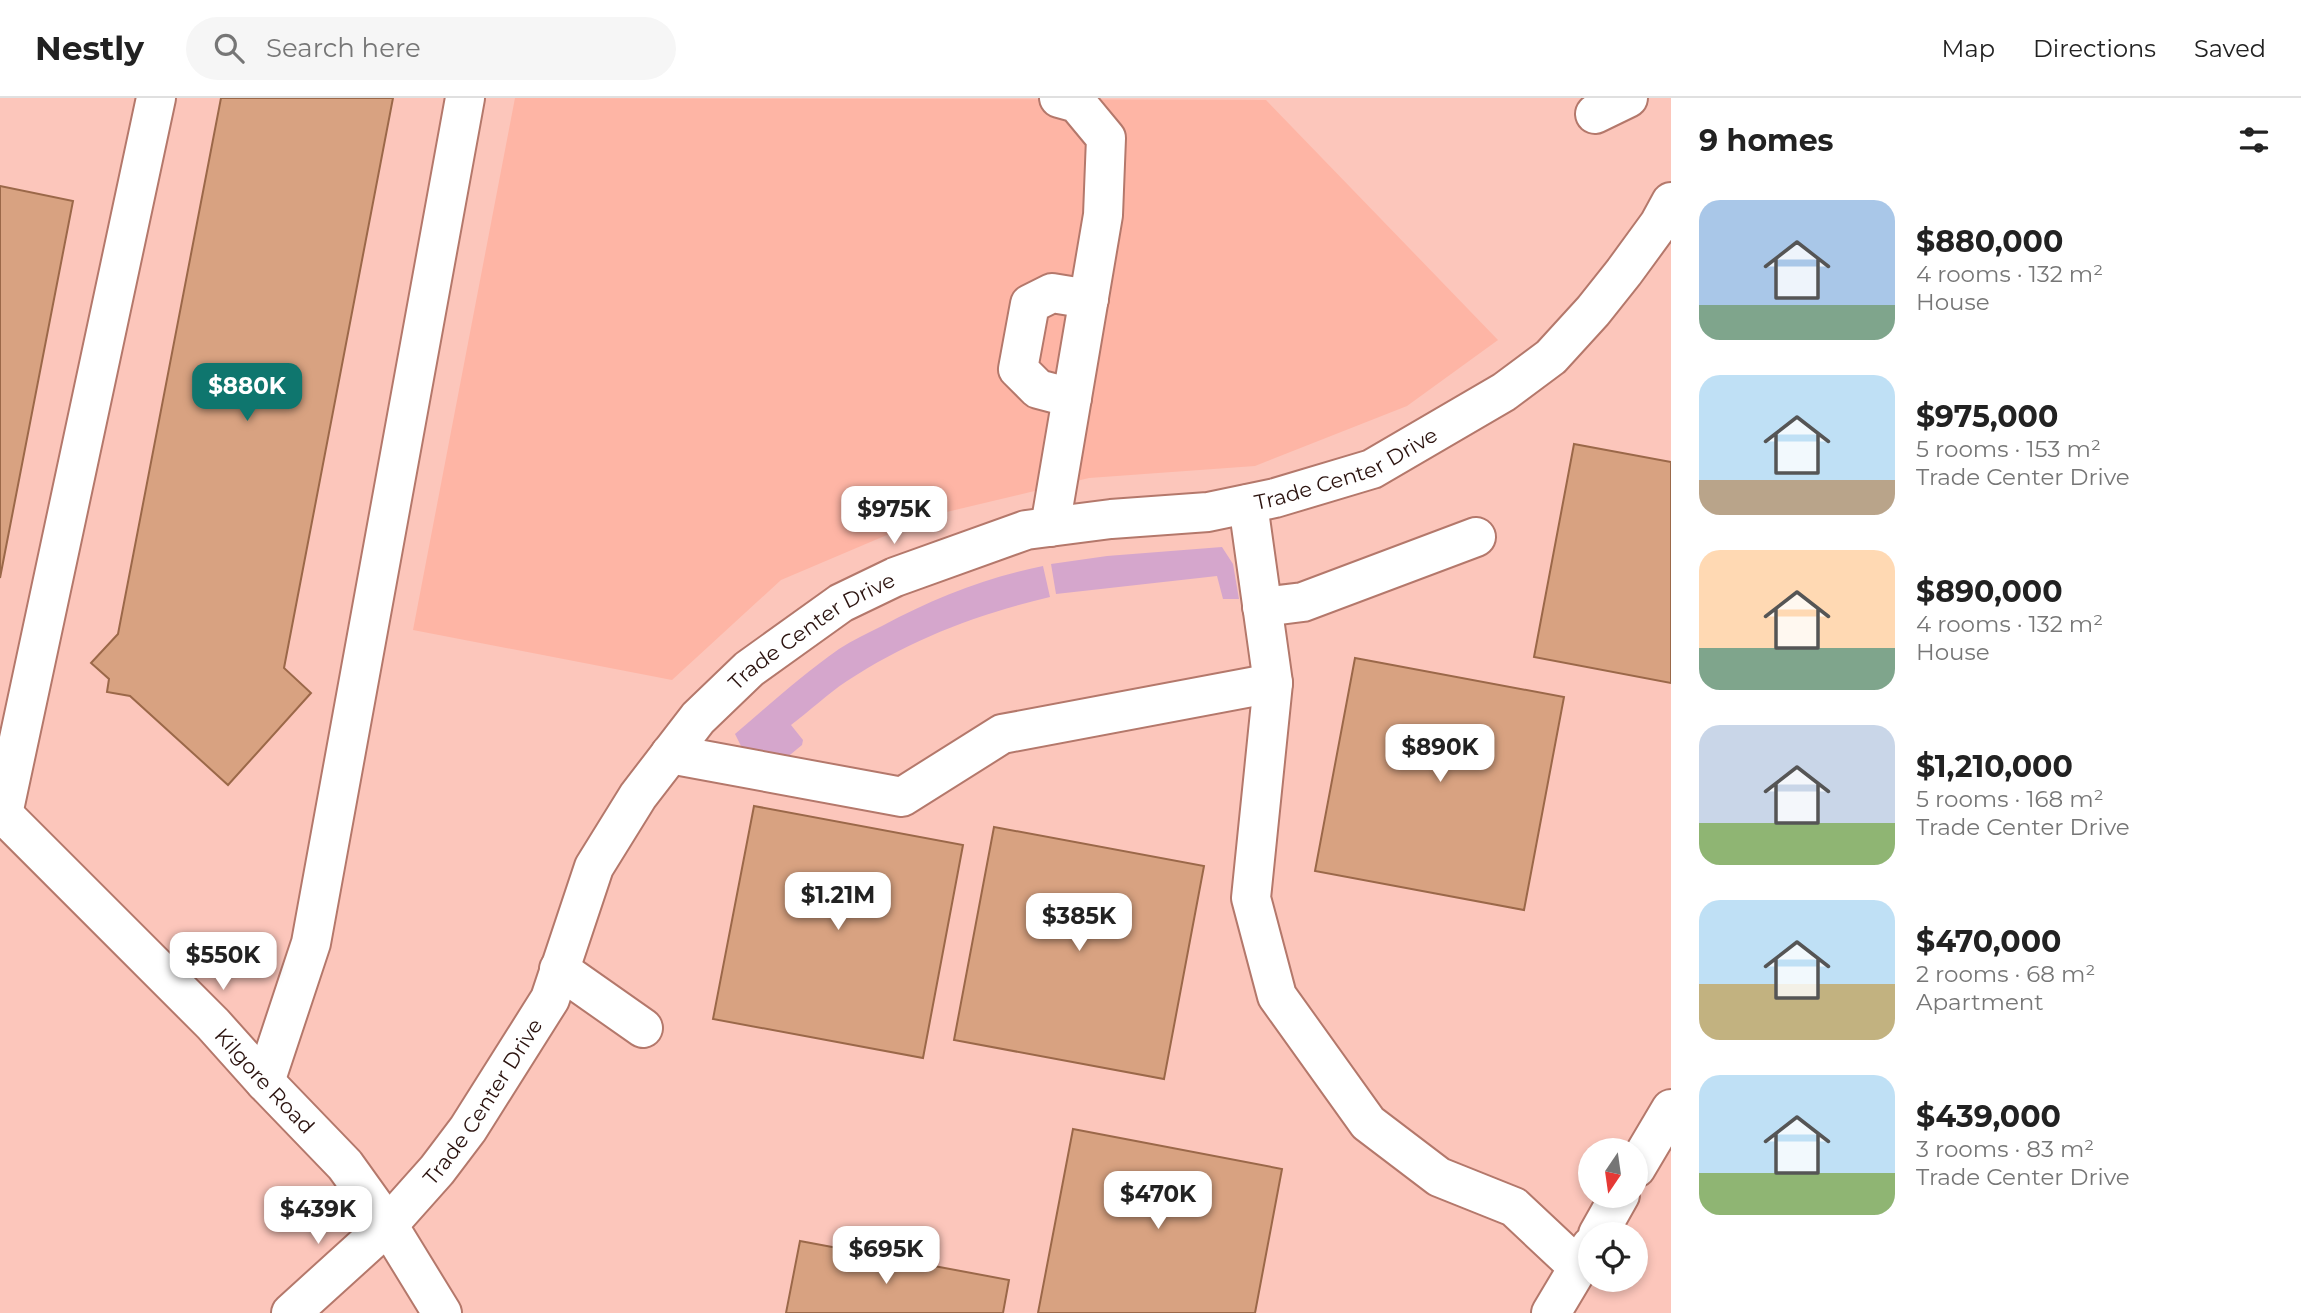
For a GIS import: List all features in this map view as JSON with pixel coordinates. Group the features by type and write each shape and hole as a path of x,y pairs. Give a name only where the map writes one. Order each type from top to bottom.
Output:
{"street":[{"path":"2,812 156,98"},
{"path":"265,1082 311,943 465,98"},
{"path":"1050,527 1103,215 1105,138 1077,103 1059,98"},
{"name":"Trade Center Drive","path":"291,1313 388,1225 437,1170 468,1129 550,999 593,867 638,796 698,718 749,669 841,603 895,577 1026,530 1111,519 1208,512 1248,504 1373,470 1504,392 1552,357 1593,311 1670,208"},
{"path":"1072,398 1038,389 1017,369 1030,304 1052,293 1089,299"},
{"path":"1248,504 1273,683 1251,898 1277,996 1368,1123 1439,1177 1514,1207 1578,1253"},
{"path":"1262,607 1303,602 1476,537"},
{"path":"670,754 902,797 1002,734 1273,683"},
{"name":"Kilgore Road","path":"2,812 213,1024 345,1165 388,1225 442,1313"},
{"path":"559,969 643,1028"},
{"path":"1648,1148 1671,1109"},
{"path":"1551,1313 1578,1267"}],"shaded area":[{"path":"515,98 1266,100 1498,340 1407,406 1255,466 1089,478 934,515 781,580 672,680 413,630"},
{"path":"1222,547 1233,564 1239,599 1223,599 1217,576 1056,594 1051,564 1107,556"},
{"path":"1043,566 1050,597 944,630 871,666 840,686 791,725 803,740 802,745 785,759 743,750 735,734 844,646 940,598 1001,576"}],"building":[{"path":"221,98 393,98 284,668 311,693 228,785 130,696 107,692 109,679 91,663 118,634"},
{"path":"0,186 73,201 0,578"},
{"path":"1574,444 1671,462 1671,683 1534,657"},
{"path":"1355,658 1564,697 1524,910 1315,871"},
{"path":"754,806 963,845 923,1058 713,1019"},
{"path":"994,827 1204,866 1164,1079 954,1040"},
{"path":"1073,1129 1282,1169 1255,1313 1038,1313"},
{"path":"800,1241 1009,1280 1003,1313 786,1313"}]}
